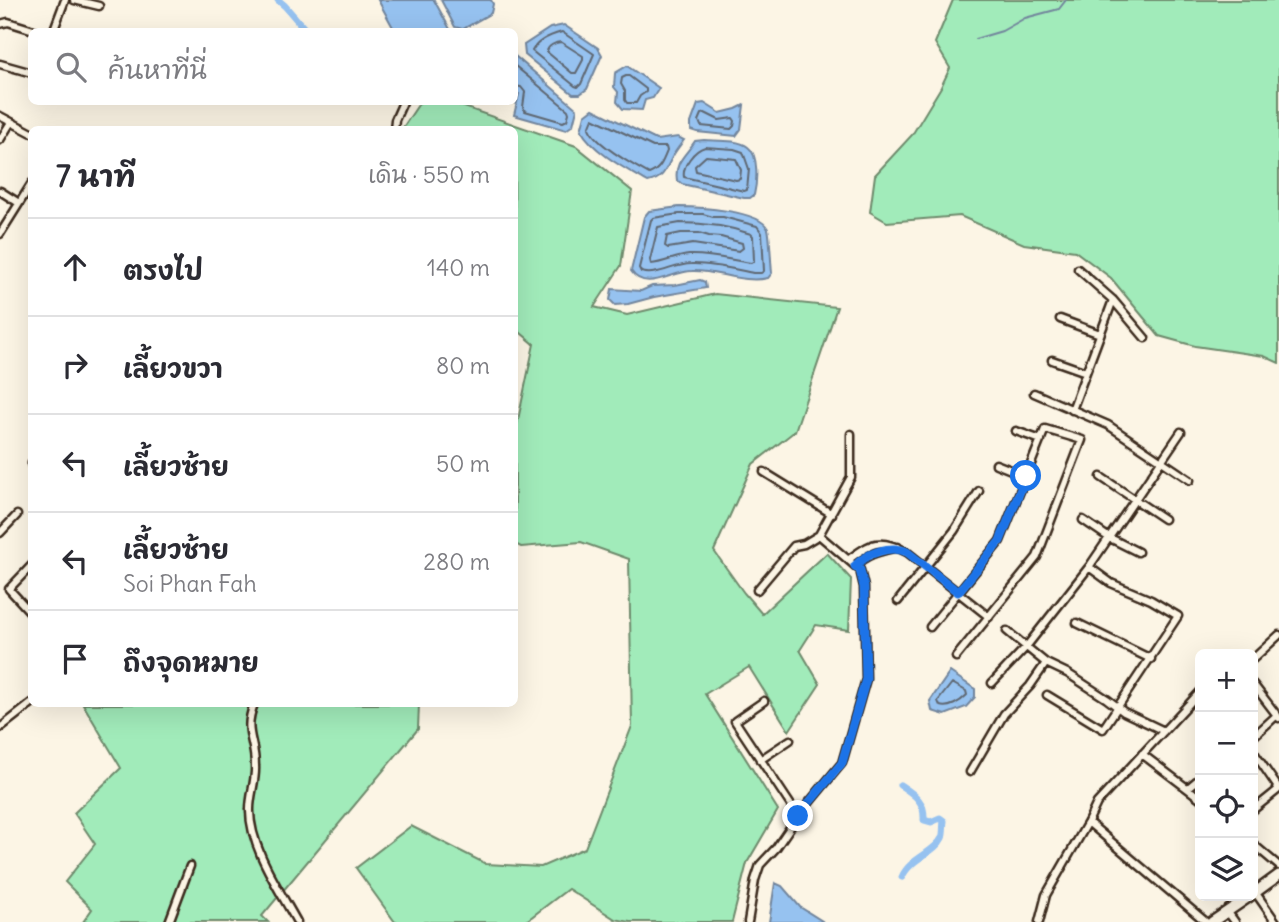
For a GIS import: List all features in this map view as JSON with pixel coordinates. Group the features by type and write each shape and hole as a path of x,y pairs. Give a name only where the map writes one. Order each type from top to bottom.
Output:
{"street":[{"path":"54,28 65,0"},
{"path":"74,0 99,6"},
{"path":"0,24 8,22 28,28"},
{"path":"0,64 28,72"},
{"path":"394,126 402,105"},
{"path":"0,116 28,132"},
{"path":"0,140 11,122"},
{"path":"0,234 28,189"},
{"path":"0,191 19,202"},
{"path":"1077,269 1113,300 1144,338"},
{"path":"1072,410 1113,300"},
{"path":"1060,319 1100,334"},
{"path":"1052,360 1086,372"},
{"path":"1034,393 1108,425 1190,480"},
{"path":"930,628 1000,541 1045,429 1082,440 1037,557 956,657"},
{"path":"1016,431 1041,440"},
{"path":"992,683 1026,647 1088,567 1181,432"},
{"path":"757,590 794,546 820,535 851,477 851,433"},
{"path":"996,464 1026,476"},
{"path":"764,472 831,514"},
{"path":"1101,477 1164,519"},
{"path":"898,601 954,531 979,491"},
{"path":"0,533 18,515"},
{"path":"1083,520 1108,537 1138,552"},
{"path":"748,922 760,865 842,763 866,679 864,587 860,570 820,535"},
{"path":"848,560 861,550 888,543 907,552 989,617"},
{"path":"855,566 872,554 898,548"},
{"path":"1047,695 1103,729 1178,616 1151,600 1111,583 1088,567"},
{"path":"28,569 9,589 28,610"},
{"path":"1077,623 1151,659"},
{"path":"1007,631 1046,663 1067,673 1124,712 1164,731"},
{"path":"1258,654 1279,635"},
{"path":"970,772 1004,714 1030,686 1046,663"},
{"path":"1258,691 1278,717 1258,733"},
{"path":"1040,922 1046,895 1097,803 1195,697"},
{"path":"764,701 735,721 798,816"},
{"path":"0,728 28,706"},
{"path":"253,707 248,726 256,769 250,807 251,824 257,846 297,922"},
{"path":"760,760 790,740"},
{"path":"1142,754 1195,794"},
{"path":"1258,758 1279,789 1258,804"},
{"path":"1188,788 1195,782"},
{"path":"1088,822 1206,922"},
{"path":"1258,848 1279,866"},
{"path":"169,922 190,866"},
{"path":"1258,890 1279,874"},
{"path":"1258,900 1276,922"},
{"path":"1212,922 1226,916 1244,901"},
{"path":"1226,916 1235,922"}],"green space":[{"path":"953,0 1279,0 1279,363 1264,356 1195,346 1159,336 1111,278 1075,251 1024,244 960,216 887,222 870,212 875,175 912,135 950,68 935,43"},
{"path":"418,105 459,105 576,146 632,191 621,266 594,307 627,315 715,294 837,307 795,431 753,464 714,551 762,614 827,553 851,579 849,630 816,625 800,650 820,684 789,731 749,667 705,694 778,810 747,863 732,922 630,922 615,919 568,889 525,922 395,922 356,868 411,826 486,864 541,867 585,848 632,726 629,559 581,542 518,546 518,420 534,344 518,331 518,126 404,126"},
{"path":"85,707 419,707 418,729 262,916 268,922 83,922 92,909 65,882 95,844 74,813 121,768"}],"water":[{"path":"378,0 434,0 449,28 393,28"},
{"path":"441,0 491,0 491,13 465,28 455,27"},
{"path":"564,25 598,48 602,55 587,89 580,94 573,94 525,55 524,45 550,28"},
{"path":"518,59 577,109 573,125 566,130 514,115 519,94"},
{"path":"627,66 659,88 653,98 645,100 642,110 623,109 617,102 615,73"},
{"path":"704,103 720,113 744,105 741,129 736,136 691,130 698,104"},
{"path":"593,109 656,140 678,137 684,140 662,175 648,182 611,159 586,138 581,130 585,115"},
{"path":"695,141 744,144 752,151 756,169 754,195 744,198 682,184 677,180 677,168 682,159"},
{"path":"679,207 727,211 763,223 769,232 772,273 768,278 759,279 692,271 651,281 637,277 631,271 644,217 649,211"},
{"path":"700,280 705,282 706,288 628,304 615,305 610,300 612,289 641,291 652,286"},
{"path":"950,672 975,689 975,697 966,707 945,715 932,711 930,701"},
{"path":"775,883 782,886 800,907 822,921 769,922"}],"waterway":[{"path":"278,0 303,27"},
{"path":"975,39 1002,31 1025,18 1059,9 1066,0"},
{"path":"900,785 918,799 923,808 924,820 931,822 940,818 944,821 943,836 939,843 911,865 902,877"}],"route":[{"path":"798,816 842,763 866,679 864,587 860,570 855,566 872,554 898,548 958,592 1000,541 1026,476"}]}
